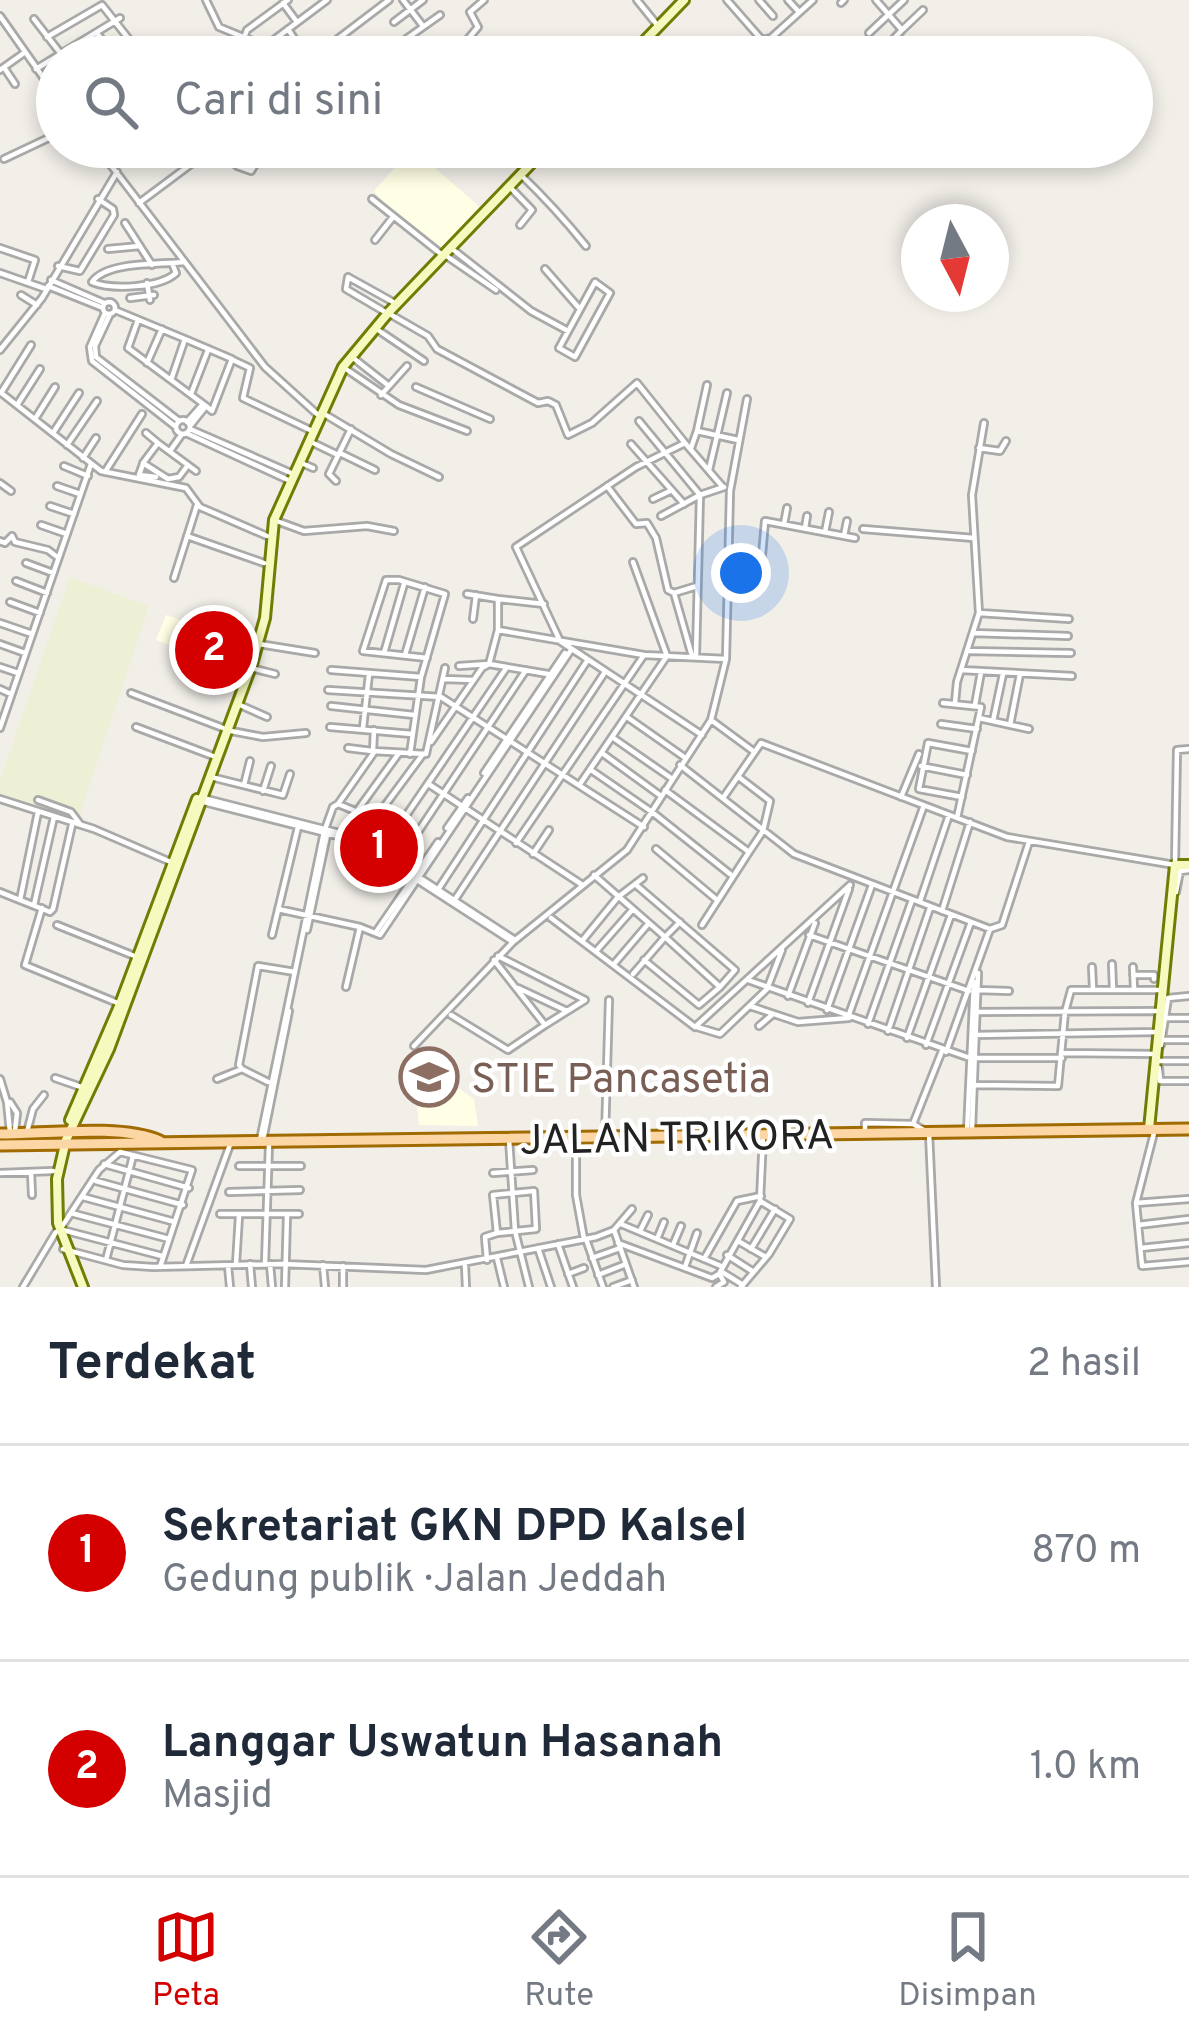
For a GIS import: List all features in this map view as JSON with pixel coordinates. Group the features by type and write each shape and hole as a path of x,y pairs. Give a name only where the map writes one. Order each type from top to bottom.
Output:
{"main road":[{"name":"JALAN TRIKORA","path":"0,1144 64,1139 165,1143 1189,1129"},
{"name":"JALAN TRIKORA","path":"9,1134 64,1139"}],"street":[{"path":"206,0 218,25 240,36"},
{"path":"279,36 327,0"},
{"path":"339,36 389,0"},
{"path":"403,0 423,26"},
{"path":"394,22 424,0"},
{"path":"470,36 478,27 470,11 484,0"},
{"path":"668,0 676,9"},
{"path":"650,36 686,0"},
{"path":"652,36 686,0"},
{"path":"759,0 773,16"},
{"path":"788,0 799,13"},
{"path":"767,36 812,0"},
{"path":"867,6 875,0 902,29"},
{"path":"869,33 904,0"},
{"path":"639,1 658,26"},
{"path":"244,36 285,2 297,22"},
{"path":"731,2 759,36"},
{"path":"49,36 100,5 129,36"},
{"path":"896,36 923,10"},
{"path":"409,36 440,15"},
{"path":"0,16 36,69"},
{"path":"34,19 46,36"},
{"path":"90,36 118,20"},
{"path":"288,29 294,36"},
{"path":"97,32 100,36"},
{"path":"3,68 24,53"},
{"path":"0,58 16,84"},
{"path":"4,159 36,144"},
{"path":"113,168 265,367 319,413 439,477"},
{"path":"139,203 191,168"},
{"path":"519,168 586,246"},
{"path":"59,1230 56,1189 64,1139 104,1062 213,756 251,668 259,644 274,520 339,365 522,170"},
{"path":"319,413 343,367 393,302 522,170"},
{"path":"0,350 37,304 116,172"},
{"path":"509,186 532,210 520,224"},
{"path":"58,266 80,272 114,215 98,199"},
{"path":"372,199 568,331"},
{"path":"375,240 393,217"},
{"path":"125,223 152,265"},
{"path":"108,249 140,246"},
{"path":"0,248 35,260 28,282"},
{"path":"446,252 496,290"},
{"path":"172,263 176,272 170,280 105,287 92,281 99,273 152,265 172,263 184,262"},
{"path":"545,269 579,308"},
{"path":"0,273 81,296 250,368 243,398 375,470"},
{"path":"393,302 347,277 346,289 428,336 430,345 443,353 538,404 556,405 567,433 575,434 637,383 730,491"},
{"path":"596,282 610,293 576,357 559,349 568,331 596,282"},
{"path":"130,298 151,297 147,283"},
{"path":"21,295 37,304"},
{"path":"108,310 89,352 92,362 184,428 289,476"},
{"path":"138,320 127,347 220,418"},
{"path":"375,328 424,361"},
{"path":"147,363 161,329"},
{"path":"171,380 185,339"},
{"path":"32,345 1,392 105,472 186,488 197,506 267,536"},
{"path":"191,394 208,350"},
{"path":"352,357 389,386"},
{"path":"212,411 232,359"},
{"path":"381,395 407,366"},
{"path":"343,367 381,395 467,431"},
{"path":"17,405 40,369"},
{"path":"691,449 707,385"},
{"path":"35,419 55,387"},
{"path":"416,387 490,418"},
{"path":"53,433 79,393"},
{"path":"709,470 727,393"},
{"path":"414,1046 514,941 627,850 711,720 726,659 730,491 747,399"},
{"path":"67,445 97,401"},
{"path":"168,450 204,405"},
{"path":"105,472 142,414"},
{"path":"639,422 700,495 694,656"},
{"path":"955,703 979,613 972,495 984,423"},
{"path":"336,481 328,476 351,429"},
{"path":"697,431 738,440"},
{"path":"146,433 196,471"},
{"path":"81,1287 52,1202 53,1171 211,777 254,648 273,512 310,435"},
{"path":"83,458 96,438"},
{"path":"979,448 1000,451 1006,441"},
{"path":"158,443 139,476 174,479 188,466"},
{"path":"685,443 607,486 516,547 560,641 702,735"},
{"path":"632,444 683,504"},
{"path":"143,463 161,477"},
{"path":"299,463 313,468"},
{"path":"0,728 91,464"},
{"path":"64,466 88,476"},
{"path":"0,483 11,491"},
{"path":"57,486 80,494"},
{"path":"607,486 636,524 650,526 668,590 674,593 697,586"},
{"path":"661,516 722,486"},
{"path":"653,499 671,490"},
{"path":"50,506 74,514"},
{"path":"174,578 197,506"},
{"path":"784,524 787,508"},
{"path":"825,532 829,512"},
{"path":"805,528 807,516"},
{"path":"274,520 304,531 367,526 394,531"},
{"path":"844,536 847,520"},
{"path":"729,590 759,590 765,521 855,538"},
{"path":"41,525 67,534"},
{"path":"863,529 974,538"},
{"path":"0,541 12,536 16,542 48,550 58,558"},
{"path":"187,536 264,563"},
{"path":"633,562 667,656"},
{"path":"26,563 53,573"},
{"path":"410,754 421,677 427,658 445,594 390,578 363,651 427,658"},
{"path":"16,581 46,593"},
{"path":"384,653 405,581"},
{"path":"406,655 425,587"},
{"path":"674,593 694,656"},
{"path":"467,594 544,604"},
{"path":"473,619 476,596"},
{"path":"431,742 488,664 498,630 499,599"},
{"path":"10,602 40,613"},
{"path":"979,613 1069,619"},
{"path":"0,622 32,634"},
{"path":"498,630 644,655 726,659"},
{"path":"973,633 1068,636"},
{"path":"0,644 26,653"},
{"path":"259,644 315,653"},
{"path":"278,909 378,933 570,649"},
{"path":"969,651 1071,653"},
{"path":"516,844 644,655"},
{"path":"580,784 667,656"},
{"path":"437,891 588,661"},
{"path":"459,667 488,664 552,674"},
{"path":"0,667 18,673"},
{"path":"251,668 275,674"},
{"path":"348,748 428,752 446,668"},
{"path":"381,854 507,668"},
{"path":"331,670 421,677"},
{"path":"396,864 526,670"},
{"path":"961,670 1072,676"},
{"path":"453,902 604,672"},
{"path":"975,705 981,672"},
{"path":"993,721 1003,673"},
{"path":"363,730 369,674"},
{"path":"1010,725 1020,674"},
{"path":"444,679 473,680"},
{"path":"0,689 11,694"},
{"path":"328,690 441,697 644,827"},
{"path":"130,693 225,729 263,737 306,733"},
{"path":"237,703 267,717"},
{"path":"868,1024 962,797 981,707 943,703"},
{"path":"331,706 414,715"},
{"path":"627,717 684,757"},
{"path":"979,718 1029,729"},
{"path":"711,720 755,752"},
{"path":"941,724 976,729"},
{"path":"136,727 213,756"},
{"path":"330,727 412,734"},
{"path":"271,1083 333,807 374,751 374,730"},
{"path":"612,737 671,778"},
{"path":"723,798 761,743 1029,842 1189,868"},
{"path":"962,797 919,789 922,766 928,743 972,751"},
{"path":"1175,892 1177,750 1189,748"},
{"path":"357,811 399,753"},
{"path":"602,753 748,852"},
{"path":"375,819 423,754"},
{"path":"901,797 920,754"},
{"path":"244,785 250,761"},
{"path":"679,765 794,854 851,881 991,929 1002,925 1029,842"},
{"path":"263,791 271,766"},
{"path":"922,766 967,775"},
{"path":"591,770 732,876"},
{"path":"211,777 285,795 290,774"},
{"path":"702,925 763,831 770,801 740,778"},
{"path":"428,784 581,884"},
{"path":"0,799 76,823 173,863"},
{"path":"200,799 298,827 327,829"},
{"path":"200,799 359,838 514,941"},
{"path":"0,892 50,911 76,823 71,812 38,800"},
{"path":"338,804 395,832"},
{"path":"849,1018 923,806"},
{"path":"20,900 38,812"},
{"path":"54,817 25,965 120,1004"},
{"path":"942,911 970,822"},
{"path":"272,935 298,827"},
{"path":"532,854 549,830"},
{"path":"656,849 717,900"},
{"path":"1189,868 1180,871 1175,892 1152,1129 1136,1203 1144,1268 1189,1262"},
{"path":"594,875 720,987"},
{"path":"582,941 618,897 643,878"},
{"path":"697,1027 851,881"},
{"path":"808,1004 851,881"},
{"path":"635,884 736,971 699,1005 644,960"},
{"path":"827,1010 872,885"},
{"path":"1175,892 1189,892"},
{"path":"888,1031 930,908"},
{"path":"596,951 633,909"},
{"path":"272,1287 264,1215 264,1141 271,1083 309,915"},
{"path":"907,1038 951,915"},
{"path":"788,996 817,917"},
{"path":"551,918 697,1027 720,1034 767,989 782,948"},
{"path":"632,976 680,922"},
{"path":"926,1045 971,922"},
{"path":"614,964 649,923"},
{"path":"57,925 137,957"},
{"path":"346,987 360,927"},
{"path":"969,1132 974,1085 973,990 991,929"},
{"path":"809,935 973,990 1009,991"},
{"path":"496,958 545,1025"},
{"path":"451,1015 508,1050 585,1000 496,958"},
{"path":"913,1124 973,990 978,961"},
{"path":"1112,964 1113,989"},
{"path":"271,1083 239,1065 258,966 295,972"},
{"path":"1092,967 1093,989"},
{"path":"969,1132 976,970"},
{"path":"1134,989 1133,971 1154,974 1154,979"},
{"path":"748,980 972,1058 1189,1060"},
{"path":"515,987 567,1011"},
{"path":"974,1085 1058,1086 1070,991 1163,990"},
{"path":"1162,1015 1170,996 1189,996"},
{"path":"604,1137 609,1000"},
{"path":"750,1006 798,1022 849,1018"},
{"path":"976,1012 1189,1018"},
{"path":"759,1026 773,1014"},
{"path":"974,1035 1189,1040"},
{"path":"1158,1058 1160,1081 1189,1082"},
{"path":"217,1079 242,1070"},
{"path":"55,1078 84,1088"},
{"path":"0,1079 7,1098 9,1134"},
{"path":"34,1134 30,1117 44,1095"},
{"path":"30,1117 34,1134"},
{"path":"865,1133 866,1123 913,1124 929,1133 936,1287"},
{"path":"592,1258 619,1245 708,1279 720,1270 761,1198 763,1134"},
{"path":"576,1137 576,1196 585,1239 603,1287"},
{"path":"509,1138 515,1231 529,1287"},
{"path":"186,1266 231,1142"},
{"path":"23,1287 104,1164 121,1151 192,1170 160,1267"},
{"path":"106,1260 133,1156"},
{"path":"104,1164 189,1188"},
{"path":"239,1166 302,1166"},
{"path":"493,1173 533,1169"},
{"path":"0,1173 53,1171"},
{"path":"31,1172 32,1195"},
{"path":"93,1180 182,1205"},
{"path":"229,1192 300,1190"},
{"path":"497,1233 492,1197 545,1190"},
{"path":"534,1191 536,1229"},
{"path":"83,1197 176,1222"},
{"path":"621,1224 704,1258 742,1286 790,1219 761,1198 737,1201 704,1258"},
{"path":"1136,1203 1189,1199"},
{"path":"65,1249 160,1267 283,1264 428,1270 585,1239 614,1230 632,1209"},
{"path":"751,1249 775,1209"},
{"path":"71,1213 169,1239"},
{"path":"220,1214 299,1214"},
{"path":"285,1287 287,1214"},
{"path":"236,1264 239,1215"},
{"path":"640,1231 648,1215"},
{"path":"1138,1225 1189,1220"},
{"path":"657,1239 664,1222"},
{"path":"673,1246 682,1226"},
{"path":"488,1260 484,1238 547,1228"},
{"path":"59,1230 162,1256"},
{"path":"613,1287 633,1283 614,1230"},
{"path":"684,1270 697,1233"},
{"path":"736,1240 764,1256"},
{"path":"1140,1248 1189,1243"},
{"path":"558,1244 573,1287"},
{"path":"538,1247 551,1287"},
{"path":"727,1255 752,1270"},
{"path":"497,1258 504,1287"},
{"path":"250,1264 252,1287"},
{"path":"598,1275 626,1264"},
{"path":"323,1265 325,1287"},
{"path":"465,1265 466,1287"},
{"path":"228,1266 230,1287"},
{"path":"343,1266 343,1287"},
{"path":"568,1274 584,1268"},
{"path":"716,1287 724,1282 720,1270"}],"shaded area":[{"path":"394,168 435,168 482,209 440,252 391,212 374,191"},
{"path":"70,577 149,606 77,823 0,796 0,780"},
{"path":"166,615 228,636 226,645 247,654 241,672 156,640"},
{"name":"STIE Pancasetia","path":"412,1056 474,1099 478,1126 419,1125"}],"place":[{"name":"Langgar Uswatun Hasanah","path":"214,650"},
{"name":"Sekretariat GKN DPD Kalsel","path":"379,848"},
{"name":"STIE Pancasetia","path":"429,1077"}]}
